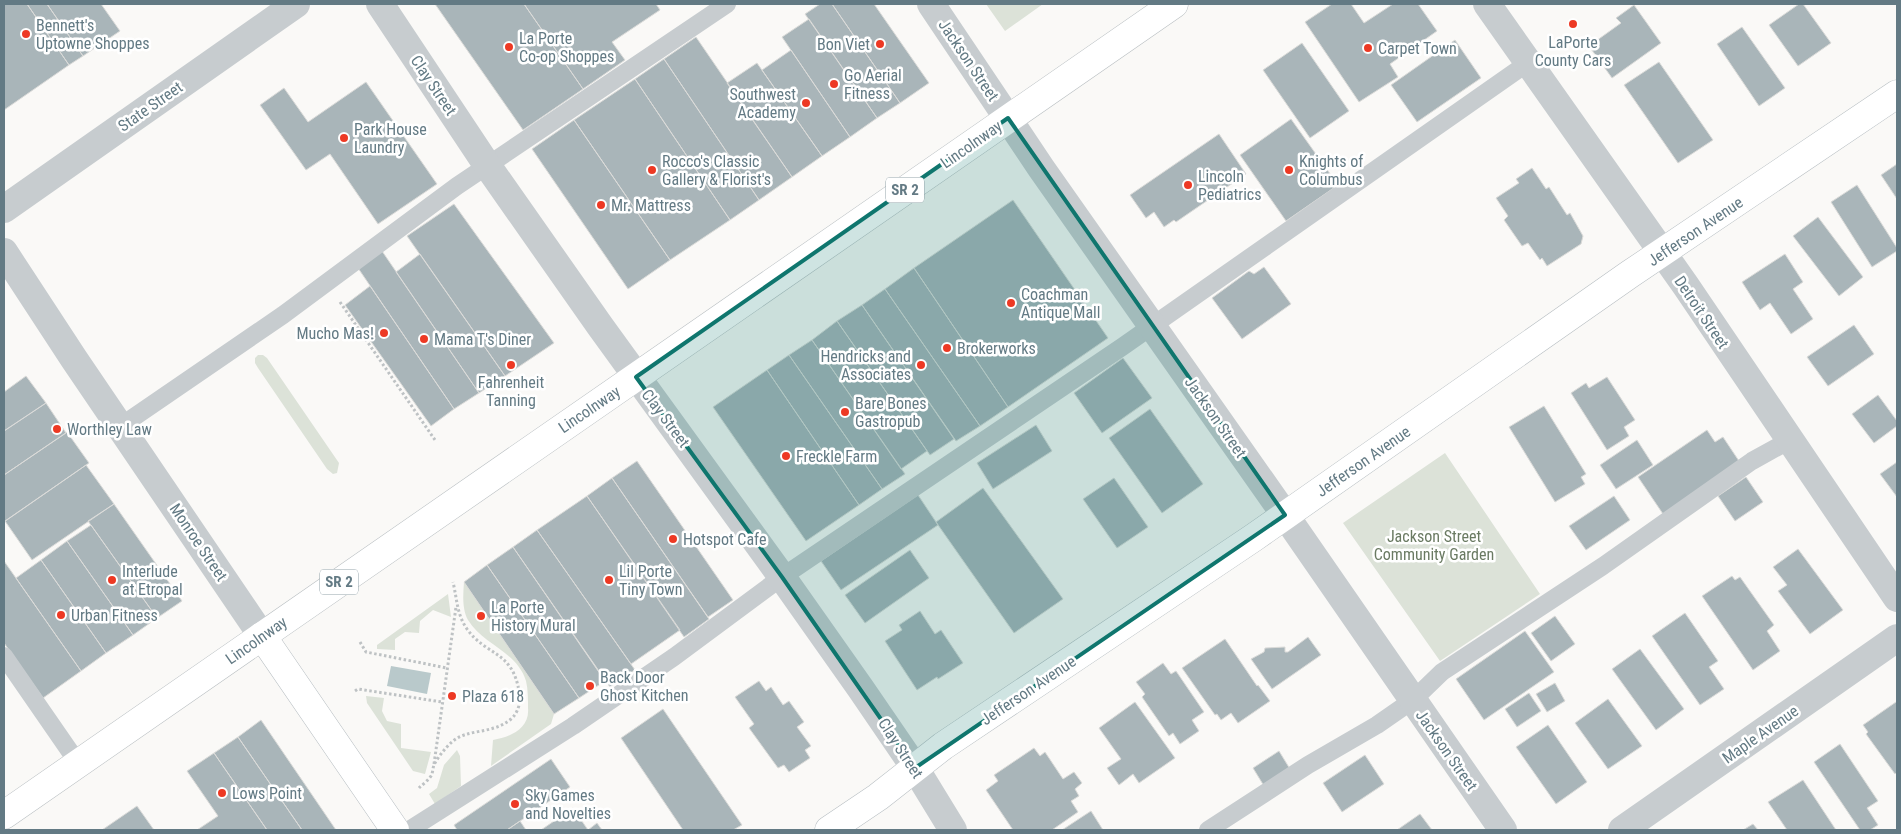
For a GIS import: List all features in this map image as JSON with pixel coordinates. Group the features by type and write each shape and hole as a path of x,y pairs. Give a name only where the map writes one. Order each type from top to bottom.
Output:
{"main road":[{"name":"Lincolnway","path":"4,815 1174,4"},
{"name":"Jefferson Avenue","path":"829,830 878,797 943,746 1285,516 1630,274 1897,94"},
{"name":"Monroe Street","path":"262,636 395,830"}],"street":[{"name":"State Street","path":"4,209 296,4"},
{"name":"Clay Street","path":"380,4 487,166 636,377 782,576 915,768 953,830"},
{"name":"Jackson Street","path":"931,4 1041,168 1503,830"},
{"name":"Detroit Street","path":"1487,4 1686,286 1897,598"},
{"name":"Monroe Street","path":"4,252 74,360 121,426 262,636"},
{"name":"Maple Avenue","path":"1622,830 1897,638"}],"lane":[{"path":"121,426 327,283 457,186 727,4"},
{"path":"409,830 589,716 674,657 782,576 1152,325 1529,62"},
{"path":"1208,830 1308,765 1378,725 1413,700 1442,672 1603,566 1752,461 1790,440"},
{"path":"4,656 78,763"}],"path":[{"path":"327,283 435,440"},
{"path":"419,788 432,775 434,764 456,606 453,582"},
{"path":"434,764 452,741 472,732 483,732 499,727 512,718 520,699 513,669 467,630 456,606"},
{"path":"360,642 366,652 447,668"},
{"path":"355,691 358,688 442,702"}],"highlighted area":[{"path":"1008,118 1285,515 915,768 782,577 636,377"}],"green space":[{"path":"986,4 1043,4 1005,31"},
{"path":"258,355 263,355 267,358 339,463 337,473 333,474 327,469 258,368 255,358"},
{"name":"Jackson Street Community Garden","path":"1445,453 1540,594 1440,661 1343,523"},
{"path":"464,582 554,714 551,724 491,766 493,740 506,737 518,731 526,721 528,715 527,687 522,671 515,662 474,629 468,620 464,607"},
{"path":"448,594 451,617 433,610 420,621 419,633 405,632 395,639 395,650 377,649 377,645"},
{"path":"366,696 384,698 382,711 387,721 401,724 401,748 431,752 425,774 413,771 367,703"},
{"path":"457,750 460,756 461,786 435,804 429,794 437,788 444,765"}],"shaded area":[{"path":"391,666 431,673 427,694 387,686"}],"building":[{"name":"Bennett's Uptowne Shoppes","path":"4,4 27,4 69,65 4,110"},
{"path":"27,4 47,4 83,56 69,65"},
{"path":"47,4 101,4 120,31 83,56"},
{"name":"La Porte Co-op Shoppes","path":"435,4 524,4 583,89 523,130"},
{"path":"524,4 656,4 660,10 612,42 625,60 583,89"},
{"path":"820,4 832,4 900,103 877,118 805,14"},
{"name":"Bon Viet","path":"832,4 874,4 929,83 900,103"},
{"name":"Carpet Town","path":"1332,4 1351,4 1364,23 1393,4 1418,4 1437,31 1390,64 1398,77 1359,102 1305,22"},
{"path":"1799,4 1803,4 1831,43 1798,66 1769,25"},
{"path":"1634,5 1661,43 1612,78 1589,46 1621,23 1616,18"},
{"name":"Go Aerial Fitness","path":"809,19 877,118 850,137 782,37"},
{"path":"1742,27 1785,88 1759,106 1717,44"},
{"path":"696,37 792,177 759,200 664,59"},
{"path":"1455,40 1481,78 1417,122 1391,85"},
{"path":"1302,43 1349,111 1310,138 1263,70"},
{"name":"Southwest Academy","path":"791,50 850,137 822,156 762,70"},
{"path":"664,59 759,200 730,220 635,79"},
{"path":"1659,62 1713,140 1678,163 1624,85"},
{"path":"757,63 822,156 792,177 727,83"},
{"name":"Rocco's Classic Gallery & Florist's","path":"635,79 730,220 670,260 574,120"},
{"name":"Park House Laundry","path":"366,82 437,184 378,224 330,154 306,170 260,105 284,88 308,122"},
{"name":"Knights of Columbus","path":"1291,119 1338,185 1286,221 1240,155"},
{"name":"Mr. Mattress","path":"574,120 670,260 628,289 532,149"},
{"name":"Lincoln Pediatrics","path":"1219,134 1246,174 1176,222 1174,220 1164,227 1154,212 1146,218 1130,195"},
{"path":"1897,164 1897,199 1881,175"},
{"path":"1532,168 1546,189 1549,187 1567,215 1570,213 1583,236 1581,244 1547,266 1542,258 1540,260 1528,243 1522,246 1504,220 1508,216 1496,198 1519,183 1516,179"},
{"path":"1857,185 1897,248 1897,251 1872,267 1831,202"},
{"name":"Coachman Antique Mall","path":"1013,200 1108,338 1008,407 914,268"},
{"path":"454,204 554,343 505,376 407,236"},
{"path":"1818,217 1863,277 1839,296 1793,236"},
{"name":"Mama T's Diner","path":"382,251 479,393 454,409 358,268"},
{"path":"420,254 505,376 479,393 396,272"},
{"path":"1785,254 1803,282 1793,289 1813,319 1791,334 1770,303 1760,310 1742,282"},
{"path":"1264,267 1291,304 1242,339 1212,298 1249,271 1254,274"},
{"name":"Brokerworks","path":"914,268 1008,407 980,426 885,289"},
{"name":"Mucho Mas!","path":"370,286 454,409 431,426 345,305"},
{"name":"Hendricks and Associates","path":"885,289 980,426 956,441 862,305"},
{"path":"862,305 954,439 930,455 837,321"},
{"path":"837,321 927,451 901,469 812,340"},
{"path":"1854,325 1874,354 1828,386 1807,357"},
{"name":"Bare Bones Gastropub","path":"812,340 905,474 882,489 789,355"},
{"path":"789,355 882,489 859,505 767,370"},
{"path":"1123,358 1152,398 1102,433 1074,393"},
{"name":"Freckle Farm","path":"767,370 859,505 806,541 713,407"},
{"path":"26,376 46,403 4,431 4,392"},
{"path":"1607,377 1635,420 1624,427 1629,436 1607,450 1571,393 1586,383 1589,388"},
{"path":"1878,395 1897,421 1897,426 1874,443 1852,414"},
{"path":"46,403 66,433 4,475 4,431"},
{"path":"1544,406 1586,474 1581,477 1585,484 1555,502 1509,427"},
{"path":"1150,409 1203,484 1162,513 1109,438"},
{"path":"1036,425 1052,451 993,489 977,463"},
{"path":"1707,430 1715,442 1723,437 1739,461 1663,514 1638,477"},
{"path":"67,432 89,463 4,522 4,475"},
{"path":"1637,440 1653,465 1616,489 1600,465"},
{"name":"Hotspot Cafe","path":"637,461 733,600 708,617 612,478"},
{"path":"1897,462 1897,497 1880,474"},
{"path":"86,465 114,504 32,560 5,521"},
{"path":"1746,477 1763,502 1735,521 1718,496"},
{"path":"612,478 709,619 684,637 587,496"},
{"path":"1114,478 1148,527 1117,548 1083,499"},
{"path":"983,488 1063,599 1014,633 936,522"},
{"path":"918,495 938,525 841,590 821,561"},
{"name":"Lil Porte Tiny Town","path":"587,496 680,630 631,664 537,530"},
{"path":"1614,496 1630,520 1586,550 1569,526"},
{"path":"114,504 182,601 157,618 88,521"},
{"name":"Interlude at Etropal","path":"91,525 157,618 133,635 67,541"},
{"path":"537,530 635,670 610,687 513,547"},
{"path":"67,541 133,635 106,653 41,560"},
{"path":"513,547 605,681 579,698 487,565"},
{"path":"1798,549 1843,610 1810,634 1778,591 1787,585 1773,567"},
{"path":"910,550 929,578 865,623 845,595"},
{"name":"Urban Fitness","path":"41,560 106,653 81,671 16,578"},
{"path":"4,561 81,671 43,698 4,643"},
{"path":"487,565 579,698 554,714 464,582"},
{"path":"1732,576 1735,580 1740,577 1774,625 1767,631 1780,651 1753,670 1702,596"},
{"path":"920,611 935,634 941,630 963,663 917,690 885,641 902,630 899,625"},
{"path":"1685,613 1718,661 1709,667 1724,689 1700,705 1652,636"},
{"path":"1555,616 1575,644 1551,661 1531,633"},
{"path":"1525,631 1554,672 1484,720 1456,679"},
{"path":"1308,637 1321,655 1272,689 1251,659 1264,652 1265,648 1285,647 1285,652 1288,652"},
{"path":"1225,639 1257,686 1270,701 1238,723 1231,713 1221,720 1217,714 1215,715 1182,668"},
{"path":"1640,649 1684,709 1656,730 1612,669"},
{"path":"1163,663 1171,674 1176,671 1204,712 1192,720 1199,731 1180,744 1173,733 1169,736 1142,697 1145,694 1136,682"},
{"path":"759,681 766,691 771,687 783,705 789,701 804,722 797,727 811,746 805,750 810,758 789,772 784,765 778,768 749,728 754,724 735,697"},
{"path":"1555,683 1565,701 1547,712 1536,694"},
{"path":"1529,693 1541,711 1517,727 1505,709"},
{"path":"1608,699 1642,746 1608,769 1575,723"},
{"path":"1135,702 1175,758 1139,783 1133,774 1119,785 1107,768 1121,759 1099,728"},
{"path":"1896,702 1897,772 1895,774 1866,734 1868,732 1863,725"},
{"path":"663,709 742,825 733,830 683,830 621,738"},
{"path":"261,720 336,830 302,830 238,737"},
{"path":"1548,725 1587,782 1556,804 1516,747"},
{"path":"238,737 302,830 267,830 214,753"},
{"path":"1840,744 1878,801 1867,808 1878,825 1870,830 1860,830 1814,762"},
{"path":"1034,748 1040,756 1045,752 1063,779 1074,772 1082,783 1075,789 1079,796 1071,801 1078,812 1052,830 1013,830 986,790 998,781 994,775"},
{"path":"1279,751 1290,769 1264,786 1253,768"},
{"name":"Lows Point","path":"214,753 267,830 197,830 218,816 187,771"},
{"path":"1365,755 1384,784 1342,812 1323,783"},
{"name":"Sky Games and Novelties","path":"551,759 570,787 507,830 457,830 454,825"},
{"path":"1803,780 1836,830 1787,830 1768,802"},
{"path":"137,806 154,830 102,830"},
{"path":"573,808 588,830 541,830"},
{"path":"1091,811 1103,830 1062,830"},
{"path":"1420,814 1432,830 1397,830"},
{"path":"520,821 526,830 507,830"},
{"path":"597,823 602,830 588,830"},
{"path":"1753,824 1758,830 1743,830"}],"place":[{"name":"LaPorte County Cars","path":"1573,24"},
{"name":"Bennett's Uptowne Shoppes","path":"26,34"},
{"name":"Bon Viet","path":"880,44"},
{"name":"La Porte Co-op Shoppes","path":"509,47"},
{"name":"Carpet Town","path":"1368,48"},
{"name":"Go Aerial Fitness","path":"834,84"},
{"name":"Southwest Academy","path":"806,103"},
{"name":"Park House Laundry","path":"344,138"},
{"name":"Rocco's Classic Gallery & Florist's","path":"652,170"},
{"name":"Knights of Columbus","path":"1289,170"},
{"name":"Lincoln Pediatrics","path":"1188,185"},
{"name":"Mr. Mattress","path":"601,205"},
{"name":"Coachman Antique Mall","path":"1011,303"},
{"name":"Mucho Mas!","path":"384,333"},
{"name":"Mama T's Diner","path":"424,339"},
{"name":"Brokerworks","path":"947,348"},
{"name":"Fahrenheit Tanning","path":"511,365"},
{"name":"Hendricks and Associates","path":"921,365"},
{"name":"Bare Bones Gastropub","path":"845,412"},
{"name":"Worthley Law","path":"57,429"},
{"name":"Freckle Farm","path":"786,456"},
{"name":"Hotspot Cafe","path":"673,539"},
{"name":"Interlude at Etropal","path":"112,580"},
{"name":"Lil Porte Tiny Town","path":"609,580"},
{"name":"Urban Fitness","path":"61,615"},
{"name":"La Porte History Mural","path":"481,616"},
{"name":"Back Door Ghost Kitchen","path":"590,686"},
{"name":"Plaza 618","path":"452,696"},
{"name":"Lows Point","path":"222,793"},
{"name":"Sky Games and Novelties","path":"515,804"}]}
